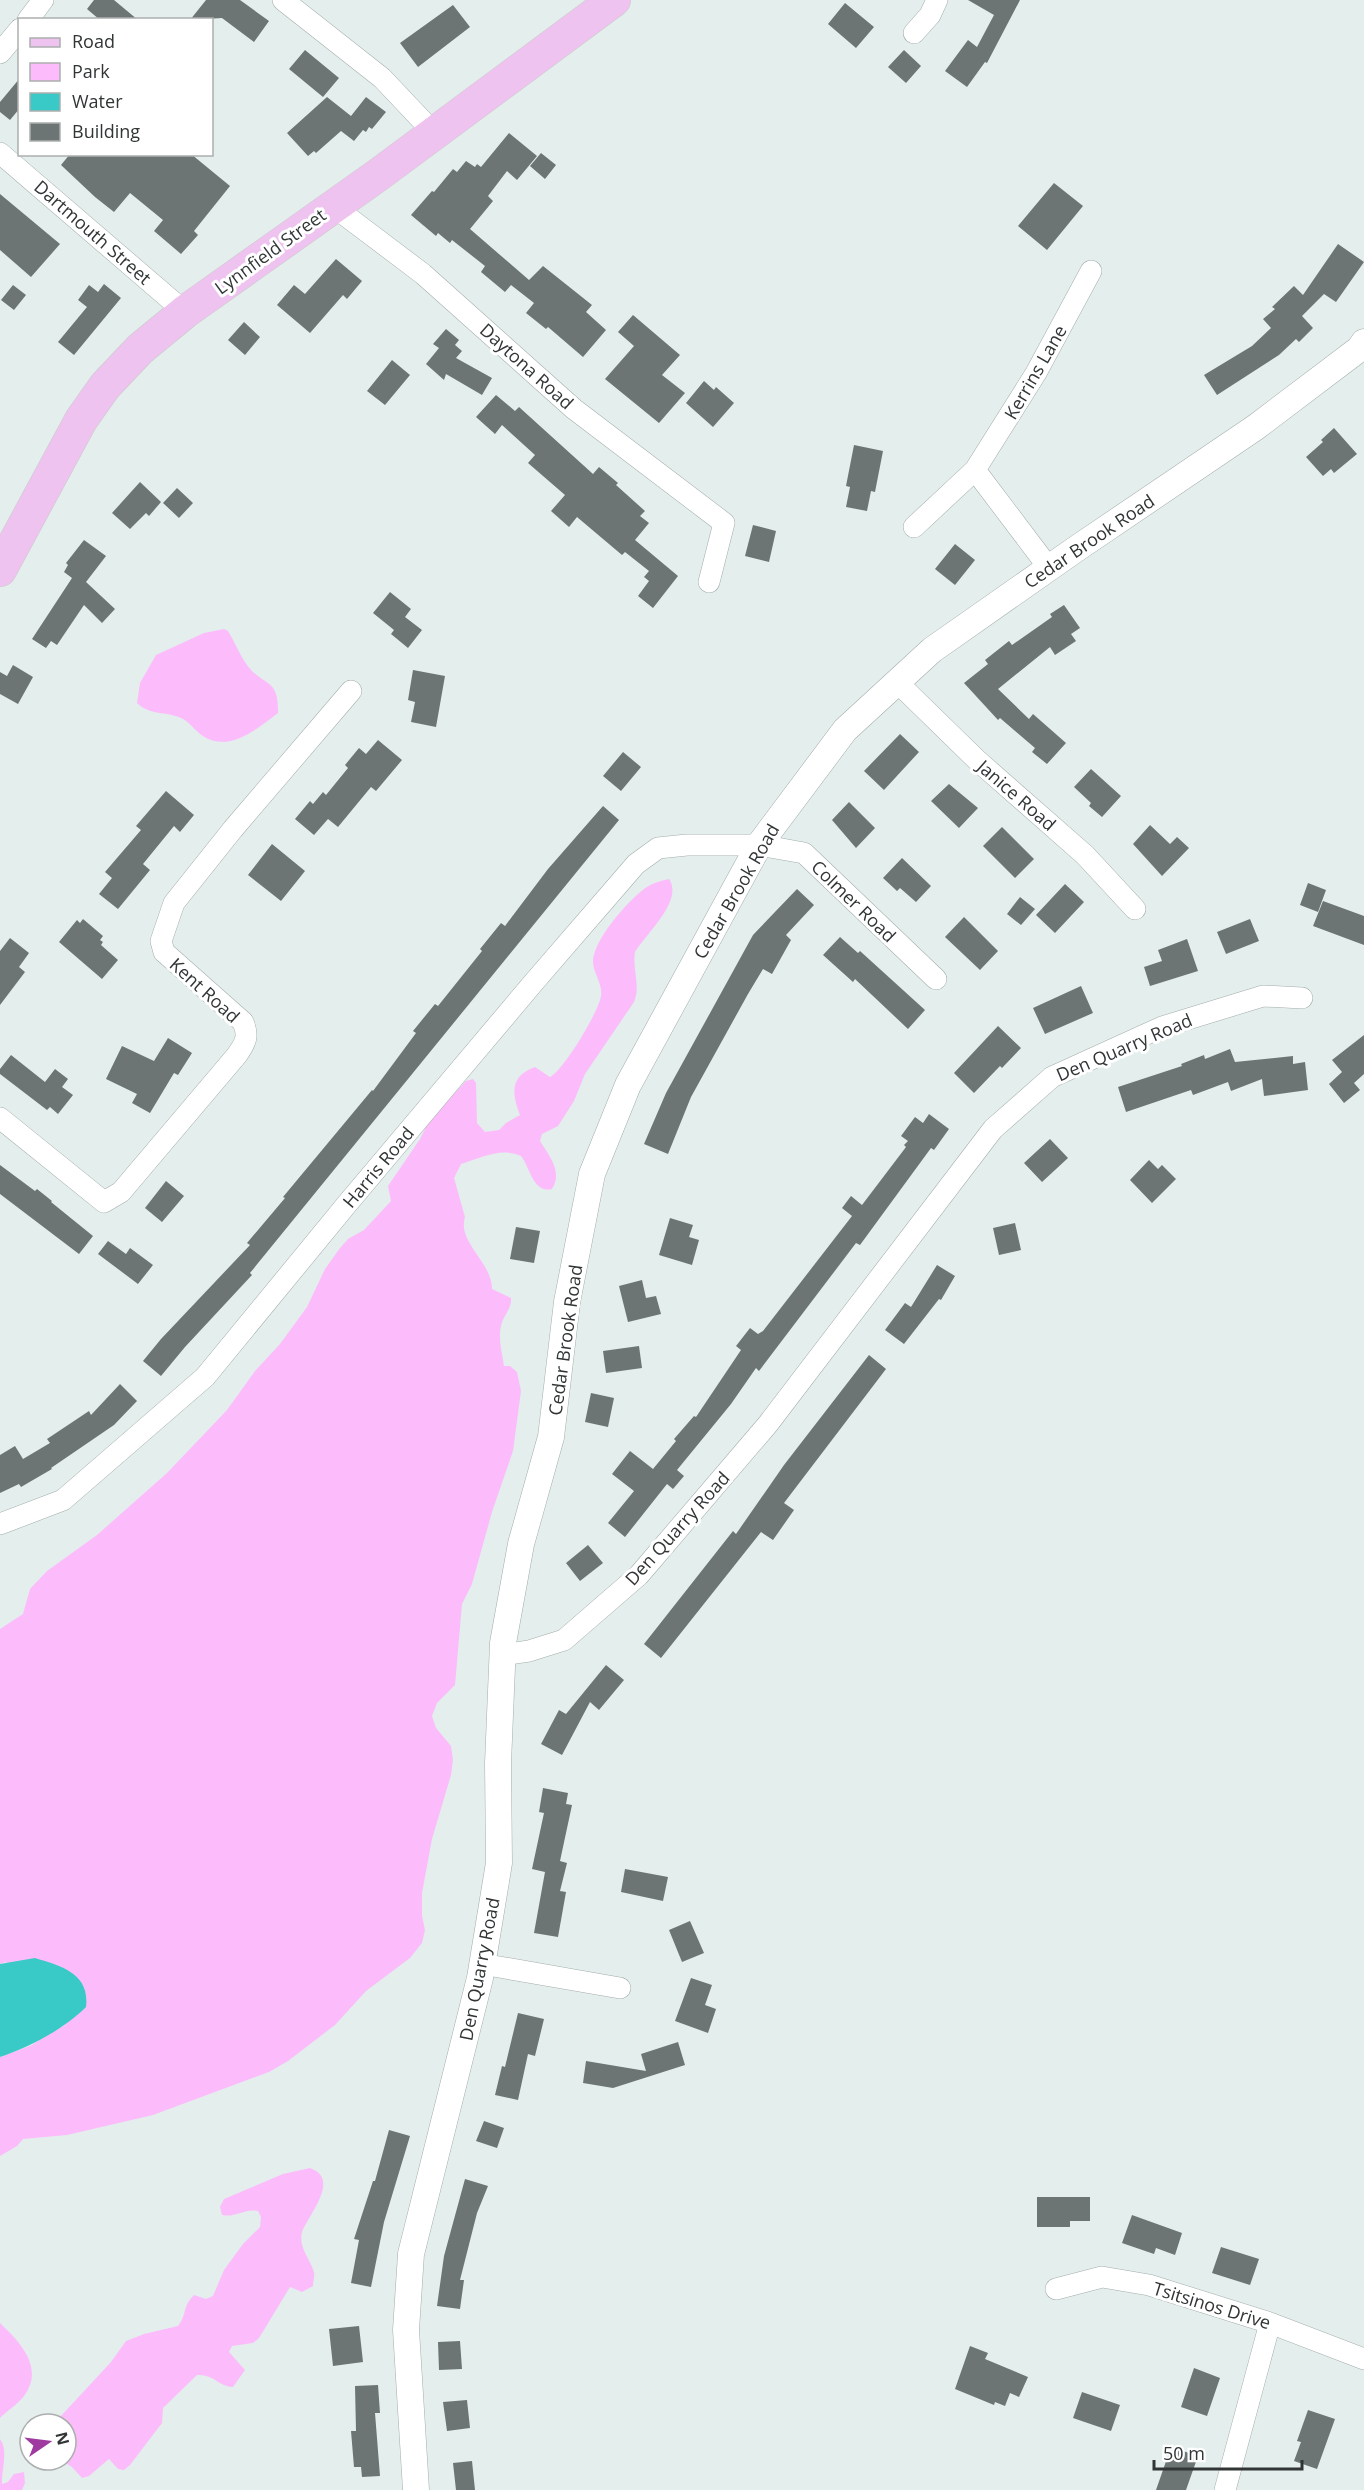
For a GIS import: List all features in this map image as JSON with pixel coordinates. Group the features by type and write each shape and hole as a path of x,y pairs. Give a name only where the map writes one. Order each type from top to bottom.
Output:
{"main road":[{"name":"Lynnfield Street","path":"0,570 81,420 105,386 140,349 185,312 614,0"}],"street":[{"path":"30,18 44,0"},
{"path":"283,0 382,78 434,133"},
{"path":"914,33 930,15 937,0"},
{"path":"0,53 18,31"},
{"name":"Dartmouth Street","path":"0,153 185,312"},
{"name":"Daytona Road","path":"333,206 423,274 574,409 724,523 709,582"},
{"name":"Kerrins Lane","path":"914,527 975,470 1036,373 1091,271"},
{"name":"Cedar Brook Road","path":"502,1655 520,1544 551,1437 567,1302 592,1174 628,1085 759,845 845,730 932,650 1256,427 1359,349 1364,342"},
{"path":"975,470 1049,568"},
{"name":"Janice Road","path":"897,682 978,761 1085,855 1135,909"},
{"name":"Kent Road","path":"0,1118 104,1202 121,1192 237,1055 246,1043 247,1033 243,1022 171,961 164,952 161,941 164,929 174,903 233,829 351,691"},
{"name":"Harris Road","path":"0,1524 63,1500 205,1377 347,1204 636,864 658,848 673,845 759,845"},
{"name":"Colmer Road","path":"759,845 804,853 936,979"},
{"name":"Den Quarry Road","path":"416,2490 406,2330 411,2254 482,1964 499,1863 498,1763 502,1655 529,1651 564,1640 639,1575 768,1424 993,1129 1052,1077 1162,1027 1263,996 1302,998"},
{"path":"482,1964 620,1988"},
{"name":"Tsitsinos Drive","path":"1056,2289 1102,2277 1149,2285 1270,2323 1364,2359"},
{"path":"1226,2490 1270,2323"}],"green space":[{"path":"224,629 228,631 247,665 273,688 278,702 278,713 252,732 223,742 213,741 203,736 181,718 147,710 137,703 140,683 156,655 204,633"},
{"path":"669,879 672,897 668,907 635,952 637,990 634,1002 585,1074 574,1101 558,1126 542,1134 540,1141 554,1164 556,1176 552,1189 540,1188 536,1184 521,1156 506,1153 491,1154 461,1164 454,1178 470,1244 487,1270 492,1289 511,1298 501,1326 501,1346 504,1366 510,1366 517,1372 521,1391 513,1451 492,1512 472,1584 462,1604 455,1685 437,1703 432,1716 436,1728 451,1746 453,1760 451,1775 432,1839 422,1893 422,1916 425,1930 422,1943 410,1958 366,1991 335,2025 288,2061 269,2072 153,2115 67,2135 23,2139 17,2146 0,2156 0,2057 32,2045 65,2025 6,1962 0,1964 0,1629 23,1614 30,1589 47,1571 97,1535 167,1473 227,1410 255,1371 280,1344 307,1307 325,1269 340,1248 348,1239 364,1230 391,1201 388,1186 420,1139 429,1121 466,1081 473,1079 476,1083 477,1123 485,1132 499,1130 520,1115 514,1093 521,1075 535,1067 550,1077 556,1072 580,1040 599,1004 601,991 593,960 599,941 629,902 644,889"},
{"path":"310,2168 319,2173 323,2180 320,2197 301,2237 303,2248 314,2272 313,2286 302,2292 290,2287 259,2338 253,2343 232,2346 229,2352 245,2370 233,2387 223,2385 203,2375 197,2375 163,2408 162,2423 130,2465 124,2470 118,2469 109,2459 89,2476 82,2478 77,2472 78,2412 65,2412 111,2362 126,2341 178,2326 194,2295 206,2299 213,2296 224,2270 243,2244 260,2227 261,2217 258,2211 222,2215 220,2207 224,2199 283,2174"},
{"path":"0,2323 22,2347 31,2366 32,2375 30,2386 24,2396 0,2418"},
{"path":"0,2439 4,2449 2,2484 8,2482 14,2474 24,2472 25,2483 22,2490 0,2490"}],"water":[{"path":"35,1958 72,1973 83,1986 86,2007 68,2023 46,2036 0,2057 0,1964"}],"building":[{"path":"94,0 114,0 136,18 98,18 87,9"},
{"path":"206,0 240,0 269,21 254,42 222,18 192,18"},
{"path":"968,0 1020,0 987,63 985,62 967,87 945,71 968,40 977,47 994,15"},
{"path":"845,3 874,27 856,48 828,24"},
{"path":"453,5 470,27 418,67 400,43"},
{"path":"305,50 339,78 323,97 289,69"},
{"path":"904,50 921,66 906,83 888,67"},
{"path":"18,80 18,110 10,120 0,112 0,102"},
{"path":"327,97 351,116 366,97 386,112 372,129 369,127 366,132 363,130 354,141 341,131 316,153 314,151 308,156 287,133"},
{"path":"509,133 537,156 517,180 507,171 488,196 493,201 470,229 529,280 543,266 592,305 586,312 606,330 583,357 548,327 546,329 526,313 534,303 511,285 505,292 481,272 485,266 452,240 450,243 438,233 436,236 411,215 453,169 457,172 466,161 475,167 477,164 481,167"},
{"path":"541,153 556,165 545,179 530,166"},
{"path":"68,156 193,156 230,186 194,231 198,235 181,254 154,231 163,220 130,193 114,212 61,165"},
{"path":"1054,183 1083,206 1047,250 1018,226"},
{"path":"0,194 60,244 31,277 0,250"},
{"path":"1338,244 1364,262 1336,302 1324,294 1302,316 1313,328 1299,342 1296,339 1279,355 1217,395 1204,375 1252,346 1271,328 1263,319 1275,309 1272,307 1294,286 1303,295"},
{"path":"336,259 362,281 347,299 343,295 310,333 277,305 294,285 305,294"},
{"path":"104,284 121,298 74,355 58,342 87,307 78,300 89,285 98,292"},
{"path":"13,285 26,295 14,310 1,300"},
{"path":"633,315 680,355 662,375 685,393 659,423 605,379 634,346 618,332"},
{"path":"244,322 260,337 245,355 228,340"},
{"path":"446,329 459,340 455,345 462,351 456,358 492,378 482,395 446,374 444,380 426,364 439,348 433,344"},
{"path":"392,360 410,375 385,405 367,391"},
{"path":"704,381 714,390 716,387 734,403 713,427 686,403"},
{"path":"496,395 515,411 519,407 593,474 599,467 645,511 640,516 649,523 635,540 678,576 653,608 638,596 649,581 644,577 649,571 625,552 622,555 577,517 569,527 551,511 565,495 528,463 535,455 502,425 495,434 476,417"},
{"path":"1334,428 1357,454 1334,473 1331,469 1323,476 1306,457 1323,442 1321,440"},
{"path":"854,445 883,451 875,492 871,491 867,511 846,507 850,487 846,486"},
{"path":"140,482 161,502 149,516 146,513 130,529 112,513"},
{"path":"177,488 193,503 179,518 163,503"},
{"path":"753,525 776,531 769,562 745,556"},
{"path":"84,540 106,556 86,582 115,609 102,623 84,605 57,645 51,641 46,648 32,639 72,578 64,572 68,565 66,563"},
{"path":"955,544 975,560 955,585 935,569"},
{"path":"390,592 411,609 405,617 422,630 408,648 391,634 394,630 373,613"},
{"path":"1064,605 1080,628 1071,634 1076,641 1055,655 1050,647 998,689 1029,719 1033,714 1066,743 1047,764 1032,752 1035,748 1000,718 998,720 964,683 988,664 985,660 1009,641 1012,645 1052,617 1050,614"},
{"path":"13,665 33,677 18,704 0,694 0,672 7,676"},
{"path":"413,670 445,676 436,727 411,722 415,702 408,700"},
{"path":"900,734 919,752 884,790 864,771"},
{"path":"378,740 402,760 376,791 371,787 338,827 328,819 314,835 295,819 310,801 313,804 323,792 326,795 348,768 345,765 359,748 366,754"},
{"path":"623,752 641,767 621,791 603,776"},
{"path":"1091,769 1121,796 1102,817 1089,806 1091,803 1074,787"},
{"path":"949,784 978,808 959,828 931,801"},
{"path":"166,791 194,815 180,832 174,826 143,864 150,870 118,909 99,894 112,878 105,872 141,830 136,826"},
{"path":"849,802 875,828 856,848 832,820"},
{"path":"603,806 619,820 250,1273 252,1275 161,1376 143,1361 250,1245 247,1243 285,1198 283,1197 373,1091 416,1033 413,1031 435,1004 438,1006 501,923 505,926 548,869"},
{"path":"1150,825 1170,844 1177,837 1189,848 1162,876 1133,844"},
{"path":"1002,827 1034,859 1015,878 983,846"},
{"path":"272,844 305,871 281,901 248,875"},
{"path":"902,858 931,886 916,902 900,888 897,891 883,878"},
{"path":"1308,883 1326,890 1318,912 1300,905"},
{"path":"1065,884 1084,902 1055,933 1036,915"},
{"path":"797,889 814,905 786,935 791,940 772,974 763,969 748,994 691,1097 668,1154 644,1144 666,1093 753,935"},
{"path":"1020,897 1035,909 1021,925 1007,914"},
{"path":"1323,901 1364,916 1364,945 1313,926"},
{"path":"964,917 998,951 980,970 945,937"},
{"path":"83,919 103,936 100,940 103,942 101,945 118,960 102,979 59,942 77,920 80,923"},
{"path":"1250,919 1259,941 1226,954 1217,932"},
{"path":"840,937 858,953 860,951 925,1010 908,1029 855,979 853,982 823,955"},
{"path":"10,938 29,953 19,967 25,972 0,1005 0,951"},
{"path":"1187,939 1198,971 1150,986 1144,967 1162,961 1158,950"},
{"path":"1081,986 1093,1013 1045,1034 1033,1008"},
{"path":"998,1026 1021,1048 974,1093 954,1073"},
{"path":"1364,1035 1364,1074 1354,1083 1360,1090 1344,1103 1329,1084 1342,1072 1332,1060"},
{"path":"168,1038 192,1053 178,1075 174,1073 150,1113 132,1103 137,1094 106,1079 122,1046 154,1061"},
{"path":"1230,1049 1235,1062 1293,1056 1293,1064 1305,1062 1308,1090 1264,1096 1262,1079 1231,1091 1228,1082 1193,1095 1191,1090 1126,1112 1118,1087 1182,1066 1181,1064 1204,1055 1205,1059"},
{"path":"11,1055 45,1082 55,1069 68,1079 62,1087 73,1095 58,1114 50,1107 47,1110 0,1074 0,1069"},
{"path":"929,1114 949,1129 934,1150 931,1148 860,1245 856,1243 759,1371 756,1368 731,1404 677,1470 684,1476 673,1489 667,1484 625,1537 608,1523 634,1491 612,1474 630,1451 653,1469 676,1441 674,1439 694,1416 696,1417 741,1350 736,1346 750,1328 758,1334 763,1331 852,1216 842,1208 851,1196 862,1205 906,1147 904,1145 908,1141 901,1136 915,1117 923,1123"},
{"path":"1050,1139 1068,1158 1042,1182 1024,1163"},
{"path":"1149,1160 1158,1169 1162,1165 1176,1179 1152,1203 1130,1180"},
{"path":"0,1165 35,1191 37,1189 93,1236 79,1254 0,1194"},
{"path":"166,1181 184,1196 162,1222 145,1208"},
{"path":"670,1218 693,1225 689,1237 699,1240 692,1265 659,1255"},
{"path":"1015,1223 1021,1250 999,1255 993,1228"},
{"path":"516,1227 540,1231 534,1263 510,1259"},
{"path":"108,1241 126,1254 130,1248 153,1265 138,1284 98,1254"},
{"path":"937,1265 955,1276 941,1300 939,1299 904,1344 885,1330 905,1303 911,1307"},
{"path":"642,1280 646,1298 656,1296 661,1314 628,1322 619,1286"},
{"path":"639,1346 642,1368 606,1373 603,1351"},
{"path":"869,1355 886,1369 784,1503 794,1510 773,1540 761,1532 661,1658 644,1644 733,1531 736,1534 784,1465"},
{"path":"120,1384 137,1401 114,1425 52,1469 21,1487 19,1484 0,1493 0,1455 15,1446 23,1459 50,1443 47,1439 89,1411 91,1415"},
{"path":"591,1393 614,1398 608,1427 585,1422"},
{"path":"588,1545 603,1563 580,1581 566,1563"},
{"path":"606,1665 624,1680 599,1710 590,1702 562,1755 541,1744 559,1710 566,1714"},
{"path":"543,1788 568,1793 566,1804 572,1805 560,1861 567,1863 560,1891 566,1892 558,1937 534,1933 545,1872 532,1869 544,1813 539,1812"},
{"path":"625,1869 668,1877 663,1901 621,1892"},
{"path":"690,1921 704,1953 682,1962 669,1930"},
{"path":"691,1978 712,1985 705,2005 716,2009 708,2033 675,2021"},
{"path":"518,2013 544,2019 535,2056 528,2054 518,2100 495,2095 502,2066 505,2067"},
{"path":"678,2042 685,2065 613,2088 583,2083 586,2061 646,2071 641,2054"},
{"path":"484,2121 504,2128 497,2148 476,2141"},
{"path":"389,2130 410,2136 384,2222 371,2287 351,2283 359,2240 354,2239 373,2181 375,2181"},
{"path":"465,2179 488,2186 477,2213 460,2280 464,2280 460,2309 437,2306 444,2256"},
{"path":"1037,2197 1090,2197 1090,2221 1070,2221 1070,2227 1037,2227"},
{"path":"1132,2215 1182,2233 1175,2255 1156,2248 1154,2254 1122,2243"},
{"path":"1221,2247 1259,2259 1250,2285 1212,2273"},
{"path":"359,2326 363,2362 333,2366 329,2329"},
{"path":"460,2341 462,2369 439,2370 438,2342"},
{"path":"970,2346 988,2353 985,2359 1028,2377 1019,2397 1010,2393 1005,2406 995,2402 994,2405 955,2389"},
{"path":"1194,2368 1220,2378 1207,2416 1181,2407"},
{"path":"378,2385 380,2413 375,2413 380,2476 362,2477 361,2467 354,2467 351,2431 356,2431 355,2386"},
{"path":"1082,2392 1120,2405 1111,2431 1073,2418"},
{"path":"467,2400 470,2428 447,2431 443,2402"},
{"path":"1308,2410 1335,2419 1317,2469 1294,2461 1301,2442 1297,2441"},
{"path":"1171,2447 1198,2456 1186,2490 1156,2490"},
{"path":"472,2461 475,2490 456,2490 453,2463"}]}
